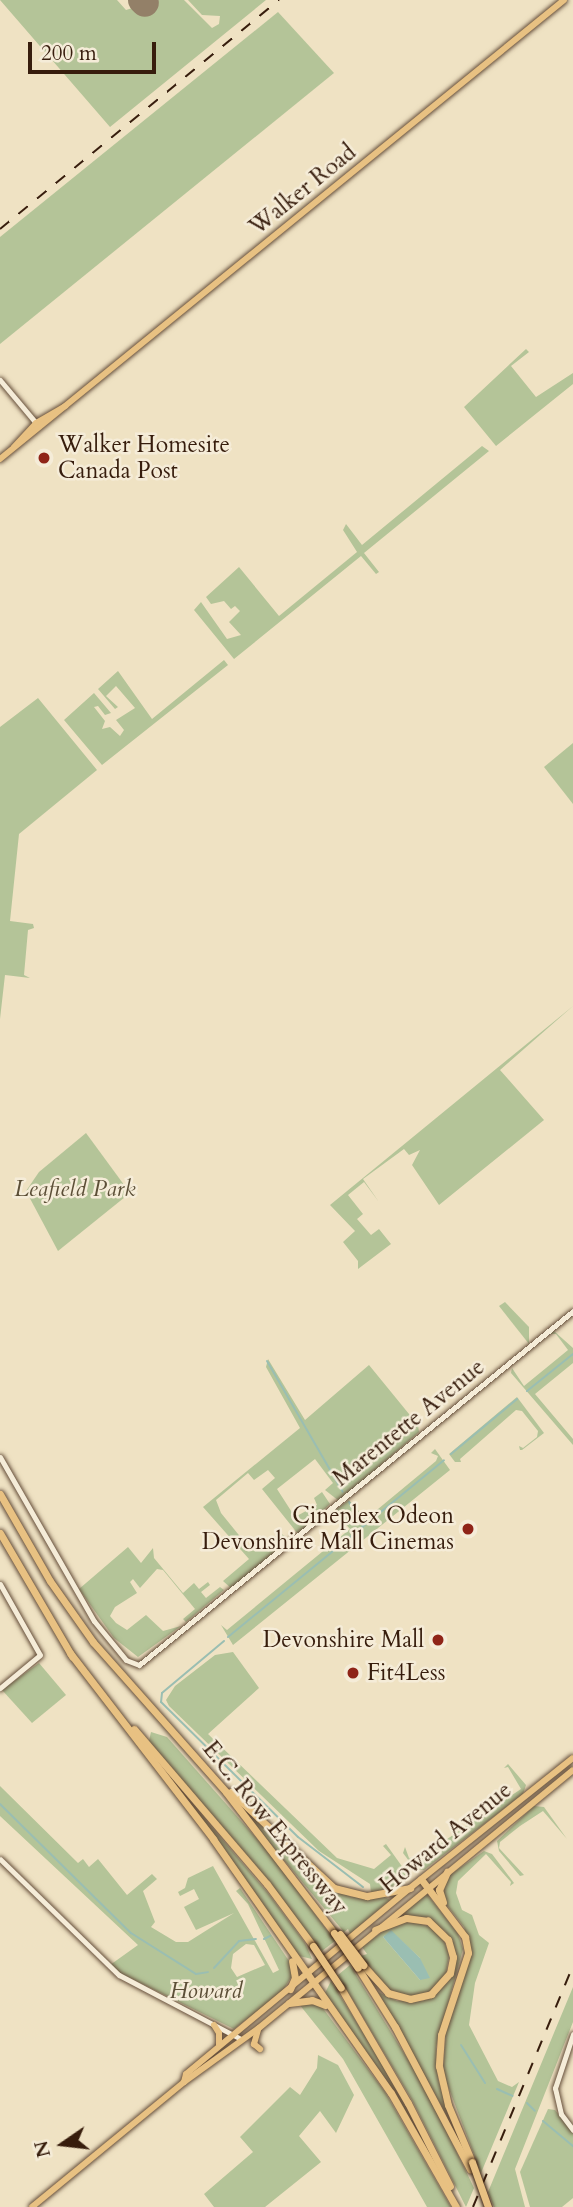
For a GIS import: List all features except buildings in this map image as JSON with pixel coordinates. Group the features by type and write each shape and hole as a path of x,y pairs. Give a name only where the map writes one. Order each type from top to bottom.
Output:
{"highway":[{"name":"E.C. Row Expressway","path":"0,1494 50,1581 93,1642 189,1751 336,1932 360,1966"},
{"name":"E.C. Row Expressway","path":"0,1533 70,1653 267,1884 341,1987 408,2103 456,2204"},
{"path":"70,1653 213,1839 327,2007 391,2093 456,2204"},
{"path":"189,1751 334,1888 367,1896 410,1888"},
{"path":"447,1872 439,1890 450,1915"},
{"path":"421,1879 465,1937 468,1953 441,2035 439,2066 448,2105 488,2207"},
{"path":"360,1966 388,1993 410,1999 431,1994 450,1973 451,1948 443,1933 428,1922 406,1918 375,1930"},
{"path":"288,1950 295,1967 290,1989"},
{"path":"360,1966 471,2166"},
{"path":"289,2003 312,2000 327,2007"}],"main road":[{"name":"Walker Road","path":"0,459 564,0"},
{"name":"Walker Road","path":"14,447 36,424 65,406"},
{"name":"Howard Avenue","path":"32,2207 238,2037 290,1989 410,1888 573,1758"},
{"name":"Howard Avenue","path":"184,2082 187,2074 218,2049 259,2028 573,1770"},
{"path":"214,2025 221,2040 218,2049"},
{"path":"259,2028 253,2038 260,2049"}],"street":[{"path":"0,380 36,424"},
{"name":"Marentette Avenue","path":"0,1457 72,1588 120,1654 135,1665 148,1661 573,1311"},
{"path":"0,1584 40,1655 0,1688"},
{"path":"0,1859 119,1975 238,2037"},
{"path":"573,2034 555,2082 556,2103 573,2130"}],"green space":[{"path":"0,0 117,0 126,10 159,0 184,0 212,28 219,24 220,16 202,15 188,0 266,0 110,127"},
{"path":"278,12 334,73 0,344 0,237"},
{"path":"526,349 529,352 511,366 536,397 573,373 573,384 496,446 464,407"},
{"path":"482,446 489,451 364,553 379,572 376,574 361,556 234,659 194,610 201,602 227,639 241,635 229,622 240,611 235,606 231,609 224,601 211,604 206,597 239,567 279,616 357,552 343,530 346,524 362,545"},
{"path":"224,660 228,665 102,765 64,720 94,693 111,713 105,715 98,706 94,707 105,721 102,729 110,727 120,736 124,730 116,720 135,708 116,686 106,696 118,707 115,709 98,689 118,671 152,719"},
{"path":"38,698 97,770 19,834 10,921 33,924 34,928 28,930 24,975 30,978 5,975 0,1019 0,727"},
{"path":"573,743 573,804 544,767"},
{"path":"573,1006 500,1070 544,1120 439,1205 412,1165 420,1150 409,1155 404,1149 363,1179 379,1202 364,1182 348,1195 363,1214 357,1219 371,1235 379,1229 391,1244 358,1269 358,1261 343,1242 355,1231 330,1205"},
{"name":"Leafield Park","path":"86,1133 130,1193 58,1251 26,1191 39,1172"},
{"path":"505,1302 529,1327 529,1344 499,1306"},
{"path":"554,1331 573,1348 573,1363 535,1394 573,1439 573,1445 511,1373 512,1368 524,1386 568,1350 556,1334 548,1334"},
{"path":"268,1359 305,1420 369,1365 418,1425 419,1432 339,1501 325,1490 333,1483 315,1459 277,1489 295,1517 317,1505 314,1498 322,1492 330,1504 298,1534 262,1489 275,1478 268,1470 254,1480 248,1473 216,1500 221,1513 251,1550 257,1551 276,1536 276,1530 289,1539 232,1589 223,1581 249,1559 203,1507 300,1428 266,1367"},
{"path":"517,1397 544,1433 522,1450 520,1450 519,1446 523,1448 537,1437 538,1431 522,1411 516,1410 460,1459 461,1462 455,1462 449,1454"},
{"path":"435,1449 450,1470 233,1645 221,1625 227,1630 350,1529 334,1511 349,1500 366,1519 436,1461 438,1456 431,1453"},
{"path":"128,1547 141,1563 153,1548 154,1558 183,1593 194,1583 199,1589 208,1582 210,1585 201,1592 206,1598 220,1587 224,1590 186,1622 183,1619 195,1609 163,1570 157,1569 140,1588 133,1579 130,1582 137,1593 115,1607 110,1616 116,1623 127,1630 146,1615 163,1631 181,1626 138,1657 114,1638 79,1589"},
{"path":"233,1652 259,1688 208,1734 337,1858 374,1869 391,1855 383,1846 386,1844 406,1872 404,1884 371,1893 370,1884 319,1851 169,1706 166,1700 175,1686 215,1655"},
{"path":"39,1663 66,1695 32,1723 2,1690"},
{"path":"151,1732 167,1737 266,1849 335,1941 322,1951 149,1741"},
{"path":"508,1764 526,1785 523,1794 424,1870 415,1869 403,1853 405,1847 409,1858 425,1854 521,1789 508,1767 504,1768"},
{"name":"Howard","path":"0,1786 78,1863 83,1859 89,1867 98,1859 127,1895 152,1874 157,1879 143,1891 155,1922 151,1927 176,1942 188,1942 234,1913 196,1930 184,1907 199,1899 194,1889 180,1896 178,1892 185,1888 188,1878 213,1866 273,1973 279,1970 248,1904 236,1891 240,1888 291,1964 293,1974 282,1992 234,2029 120,1973 110,1965 138,1945 0,1816","holes":["246,1944 254,1945 265,1965 237,1977 231,1968 233,1954"]},
{"path":"179,1789 268,1893 305,1943 312,1959 299,1956"},
{"path":"232,1798 326,1885 351,1897 383,1896 390,1900 350,1934 348,1929 344,1932"},
{"path":"534,1806 544,1807 567,1839 543,1811 520,1826 500,1842 499,1848 524,1875 520,1876 499,1851 497,1841"},
{"path":"484,1851 492,1854 514,1883 510,1886 511,1882 486,1854 458,1881 456,1893 462,1910 472,1915 479,1935 489,1943 475,1983 469,2025 498,2081 512,2087 519,2082 481,2173 443,2073 446,2031 471,1954 464,1927 442,1899 447,1877"},
{"path":"427,1894 458,1934 463,1949 436,2047 438,2079 450,2121 378,1992 397,2001 423,2001 448,1982 453,1973 451,1941 445,1931 425,1918 398,1917"},
{"path":"411,1920 432,1928 443,1938 449,1955 446,1974 428,1993 409,1997 388,1989 361,1956 367,1954 362,1947 390,1926","holes":["391,1931 420,1958 420,1980 383,1937"]},
{"path":"350,1965 421,2081 464,2167 474,2188 466,2207 412,2100 338,1975"},
{"path":"331,1981 381,2062 417,2130 325,1993"},
{"path":"573,1987 573,2022 515,2169 525,2207 494,2207 488,2192"},
{"path":"307,2002 322,2007 385,2092 451,2207 427,2207 343,2059 299,2004"},
{"path":"318,2055 338,2065 354,2095 336,2133 320,2111 299,2136 321,2162 265,2207 214,2207 204,2194 253,2152 240,2137 290,2087 300,2095 317,2068"},
{"path":"548,2109 555,2110 573,2133 573,2198 562,2207 530,2207 520,2172"}],"water":[{"path":"391,1930 420,1958 430,1978 420,1980 383,1937"}],"waterway":[{"path":"527,1391 573,1354"},
{"path":"267,1361 343,1492"},
{"path":"451,1454 517,1399"},
{"path":"228,1637 444,1460"},
{"path":"349,1502 363,1526"},
{"path":"224,1641 162,1693 161,1702 298,1837 363,1887"},
{"path":"0,1804 131,1933 196,1974 208,1972"},
{"path":"264,1939 270,1936"},
{"path":"214,1968 239,1941 256,1939"},
{"path":"461,2045 485,2083"},
{"path":"497,2089 513,2096"},
{"path":"527,2103 535,2111"},
{"path":"543,2121 573,2146"}],"runway":[{"path":"142,0 145,3"}],"railway":[{"path":"0,229 279,0"},
{"path":"473,2207 573,1965"}],"place":[{"name":"Walker Homesite Canada Post","path":"44,458"},
{"name":"Cineplex Odeon Devonshire Mall Cinemas","path":"468,1529"},
{"name":"Devonshire Mall","path":"438,1640"},
{"name":"Fit4Less","path":"353,1673"}]}
